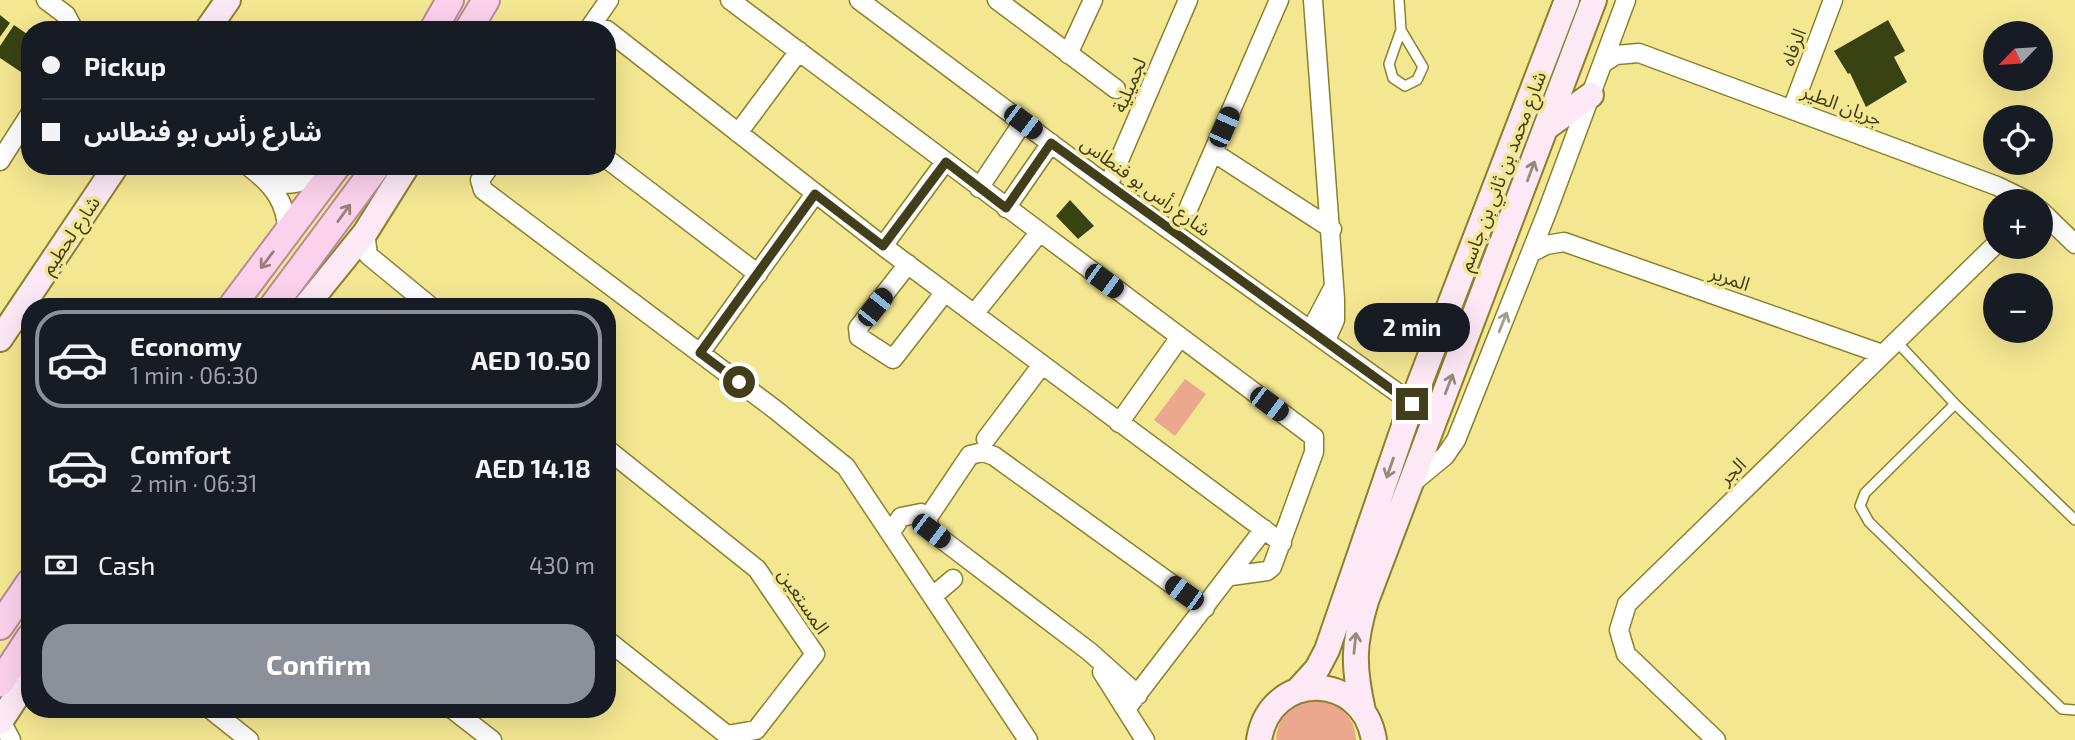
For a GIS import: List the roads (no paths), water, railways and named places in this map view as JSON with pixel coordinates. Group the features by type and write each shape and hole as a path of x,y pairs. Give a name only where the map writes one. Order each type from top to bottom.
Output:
{"main road":[{"path":"213,21 228,0"},
{"path":"438,21 450,0"},
{"path":"474,21 488,0"},
{"path":"480,21 488,0"},
{"name":"شارع محمد بن ثاني بن جاسم","path":"1259,740 1270,710 1297,691 1317,669 1327,650 1412,404 1567,0"},
{"name":"شارع محمد بن ثاني بن جاسم","path":"1375,740 1363,711 1354,672 1356,632 1594,0"},
{"path":"1547,127 1591,94"},
{"name":"شارع لحطيم","path":"27,298 110,175"},
{"path":"238,298 330,175"},
{"path":"279,298 370,175"},
{"path":"313,298 341,265 367,244 402,175"},
{"name":"شارع لحطيم","path":"0,339 21,308"},
{"path":"0,626 21,595"},
{"path":"0,683 21,651"},
{"path":"1297,691 1315,687 1333,690 1350,698 1363,711"},
{"path":"4,728 21,694"}],"street":[{"path":"46,0 66,15 69,21"},
{"path":"602,21 609,0"},
{"path":"730,0 1314,438 1314,452 1276,562 1267,571 1231,576"},
{"path":"997,0 1116,89"},
{"path":"1068,54 1093,0"},
{"name":"لجميلية","path":"1108,186 1188,0"},
{"path":"1189,207 1279,0"},
{"path":"1312,0 1332,229 1335,320 1318,335"},
{"path":"1411,484 1445,456 1456,440 1547,212 1626,0"},
{"name":"الرفاه","path":"1792,109 1833,0"},
{"name":"شارع رأس بو فنطاس","path":"864,1 1108,186 1412,404"},
{"path":"1617,23 1622,35 1639,53"},
{"path":"616,41 1041,366 1282,543"},
{"path":"738,133 799,51"},
{"path":"1602,64 1616,55 1639,53"},
{"name":"جريان الطير","path":"1639,53 2003,189"},
{"path":"979,188 1023,122"},
{"path":"0,162 21,128"},
{"path":"1006,208 1051,143"},
{"path":"1213,152 1332,229"},
{"path":"883,246 946,162"},
{"path":"616,166 758,274"},
{"path":"259,175 279,196 285,208 286,235"},
{"path":"261,175 272,182 297,184 313,175"},
{"path":"484,175 480,180 483,190 846,467 1027,740"},
{"path":"700,353 815,194"},
{"path":"1547,212 1553,230 1564,243"},
{"path":"2053,223 2075,244"},
{"path":"974,314 1039,233"},
{"path":"1531,253 1546,245 1564,243"},
{"name":"المرير","path":"1564,243 1882,354"},
{"path":"367,244 422,298"},
{"name":"الجر","path":"1716,740 1626,654 1619,630 1622,612 1632,597 1983,257"},
{"path":"908,264 858,328 859,337 892,359 945,292"},
{"path":"1119,424 1181,337"},
{"path":"986,439 1041,366"},
{"path":"1138,695 1090,652 931,531 929,517 970,455 983,452 994,456 1205,608"},
{"name":"المستعين","path":"616,456 757,569 816,654 756,730 727,735 616,647"},
{"path":"891,532 901,517 921,513 929,517"},
{"path":"1126,709 1231,576 1264,529"},
{"path":"933,596 953,579"},
{"path":"1090,652 1145,740"},
{"path":"221,718 249,740"},
{"path":"464,718 492,740"}],"lane":[{"path":"1399,0 1401,30 1389,64 1393,78 1405,86 1417,80 1423,66 1401,30"},
{"path":"1896,341 1955,404 2075,520"},
{"path":"1955,404 1866,493 1860,506 1862,515 2062,709 2075,710"}]}
